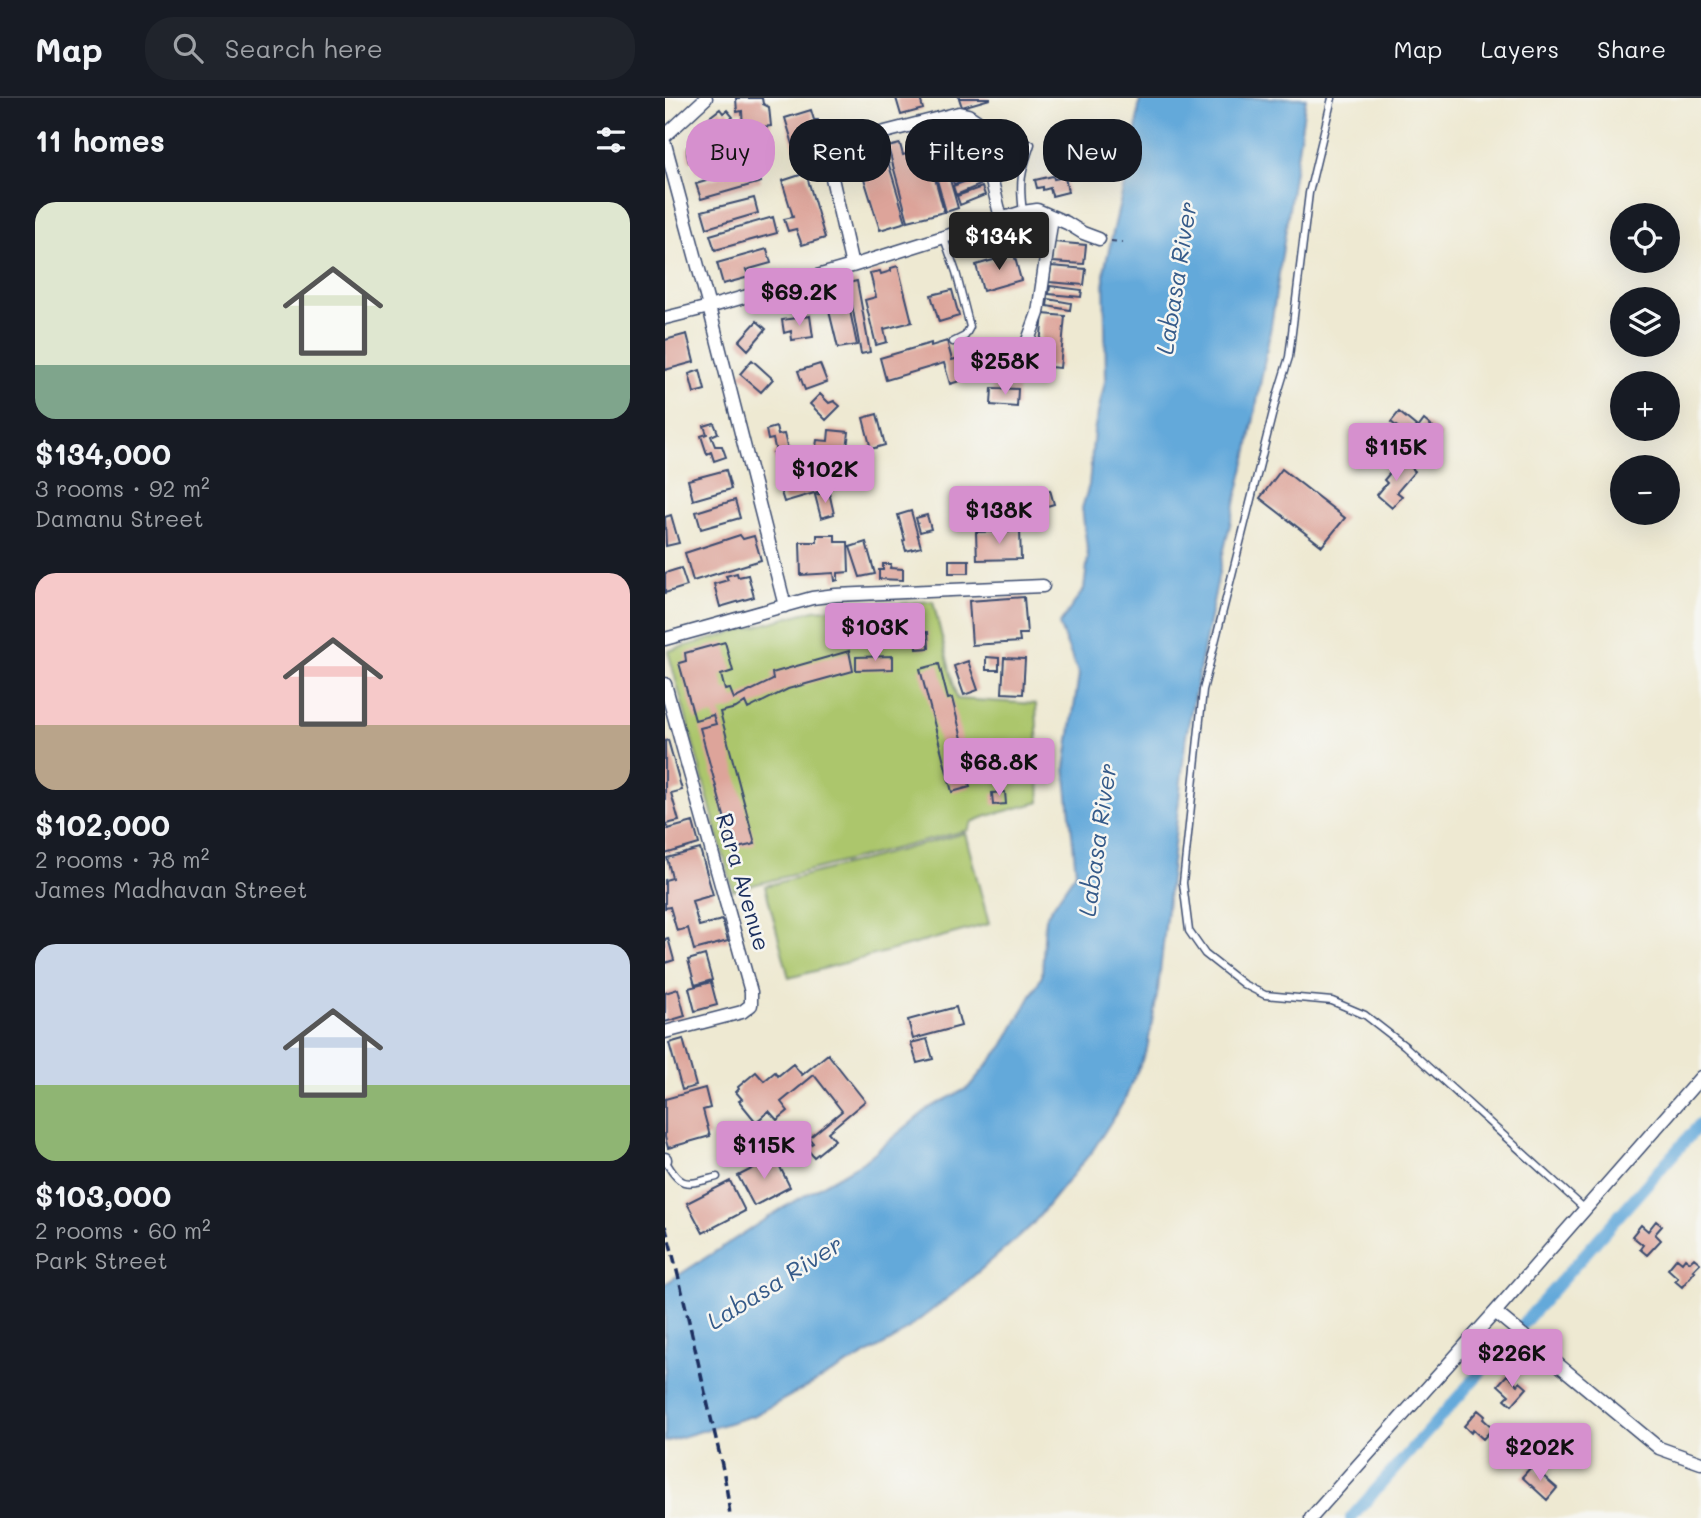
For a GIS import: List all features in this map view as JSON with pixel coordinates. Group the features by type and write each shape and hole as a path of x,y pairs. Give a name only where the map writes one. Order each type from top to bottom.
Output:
{"street":[{"path":"665,136 706,98"},
{"path":"852,266 830,161 832,152 842,143 959,113 968,115 977,121 1001,218"},
{"path":"665,144 785,606"},
{"path":"665,318 852,266 1023,212 1037,211 1099,239"},
{"path":"1019,365 1038,313 1052,217"},
{"path":"665,639 812,598 1043,586"},
{"name":"Rara Avenue","path":"665,684 751,992 751,1005 742,1012 665,1032"},
{"path":"1311,1518 1500,1316 1585,1209 1701,1077"},
{"path":"1500,1316 1658,1448 1701,1463"}],"lane":[{"path":"1332,98 1309,192 1289,357 1203,690 1183,883 1188,931 1205,954 1243,984 1265,995 1332,1000 1365,1015 1405,1046 1585,1209"},
{"path":"1023,212 1020,187 1022,168 1031,144"},
{"path":"944,238 970,327 965,336 953,342"},
{"path":"665,1159 675,1178 684,1183 717,1177"}],"green space":[{"path":"933,601 957,699 1036,704 1040,802 987,816 972,822 968,830 733,890 668,651 814,610"},
{"path":"965,833 989,924 789,978 765,886"}],"water":[{"name":"Labasa River","path":"1140,98 1306,98 1271,326 1248,450 1222,558 1186,736 1158,990 1147,1049 1124,1101 1093,1150 1031,1226 954,1293 893,1340 755,1415 665,1442 665,1284 781,1209 863,1162 929,1108 968,1088 1003,1046 1042,976 1045,918 1076,872 1065,767 1079,675 1059,625 1084,589 1088,557 1082,508 1089,485 1094,431 1106,377 1104,271 1125,182 1142,182 1142,119 1137,119"}],"building":[{"path":"736,98 762,98 763,104 769,107 770,119 742,119 742,111 737,112"},
{"path":"896,98 920,98 923,109 901,115"},
{"path":"959,98 990,98 990,99 962,107"},
{"path":"720,109 723,113 727,110 733,117 730,119 707,119"},
{"path":"811,110 814,119 789,119 789,131 785,118"},
{"path":"900,144 905,154 905,182 936,182 944,212 908,221 891,158 891,146"},
{"path":"891,172 906,222 880,230 865,182 891,182"},
{"path":"1043,178 1043,182 1066,182 1068,192 1052,196 1050,188 1037,188 1035,180"},
{"path":"789,179 789,182 809,182 825,238 802,245 796,229 788,231 784,219 793,217 782,181"},
{"path":"703,182 761,182 701,199 696,184"},
{"path":"938,182 951,182 958,208 946,212"},
{"path":"964,182 979,182 980,185 956,195 953,186"},
{"path":"982,187 985,195 960,205 957,196"},
{"path":"754,198 758,213 707,228 702,211"},
{"path":"773,217 777,233 715,250 710,235"},
{"path":"1054,242 1086,245 1084,264 1052,262"},
{"path":"767,249 771,263 746,270 749,277 723,284 717,263"},
{"path":"1014,254 1021,280 983,291 976,265"},
{"path":"898,266 912,322 884,329 887,342 876,345 865,300 876,297 870,273 880,271 881,274"},
{"path":"1051,266 1086,269 1084,285 1049,282"},
{"path":"857,281 870,352 861,354 848,283"},
{"path":"1050,286 1082,290 1081,297 1049,294"},
{"path":"952,290 959,316 939,322 931,295"},
{"path":"1048,299 1071,303 1070,310 1047,306"},
{"path":"849,306 857,345 838,348 829,311"},
{"path":"1043,314 1065,316 1060,368 1038,366"},
{"path":"810,316 813,337 792,340 791,331 784,333 782,320"},
{"path":"757,321 766,329 748,350 739,341"},
{"path":"687,334 694,362 665,370 665,340"},
{"path":"947,341 952,360 979,352 985,373 950,384 944,363 886,380 880,358"},
{"path":"752,360 773,379 761,392 740,374"},
{"path":"820,364 827,382 805,390 798,371"},
{"path":"700,370 705,390 694,393 689,374"},
{"path":"992,388 1018,389 1017,407 991,405"},
{"path":"820,394 829,403 834,401 840,406 826,420 810,404"},
{"path":"1399,412 1416,426 1409,436 1391,422"},
{"path":"877,414 885,445 871,449 863,418"},
{"path":"1424,420 1442,435 1424,459 1406,444"},
{"path":"714,423 718,433 711,436 715,446 722,446 726,457 714,461 711,452 707,454 701,436 707,434 704,426"},
{"path":"776,427 778,435 784,434 788,450 784,452 787,460 776,463 773,439 768,440 766,430"},
{"path":"829,430 849,432 846,456 815,453 817,440 828,441"},
{"path":"1402,459 1415,471 1397,492 1402,496 1392,508 1377,495 1387,483 1384,480"},
{"path":"1282,469 1345,518 1322,546 1260,498"},
{"path":"726,470 731,489 693,500 688,480"},
{"path":"828,476 831,488 784,502 780,489"},
{"path":"1050,490 1054,504 1013,516 1009,502"},
{"path":"829,492 834,514 821,518 815,495"},
{"path":"735,500 740,518 701,529 696,512"},
{"path":"911,511 921,547 906,551 898,515"},
{"path":"671,515 679,543 666,546 665,517"},
{"path":"927,515 931,529 920,532 916,518"},
{"path":"1020,531 1021,559 977,560 976,532"},
{"path":"740,535 743,539 754,536 761,560 693,581 685,553"},
{"path":"817,535 835,535 835,542 848,542 849,572 838,573 838,580 835,581 834,573 801,575 800,542 817,542"},
{"path":"866,542 875,574 860,577 850,547"},
{"path":"949,560 969,560 969,573 949,573"},
{"path":"883,564 891,564 890,568 903,569 903,580 879,579 879,570 883,570"},
{"path":"681,568 687,586 665,593 665,573"},
{"path":"737,573 738,577 748,575 754,597 720,607 714,584 728,580 726,576"},
{"path":"1024,597 1027,634 1019,634 1020,642 972,645 969,601"},
{"path":"916,632 928,632 929,648 917,649"},
{"path":"725,642 733,671 721,675 725,690 730,689 734,699 773,680 772,673 849,651 853,671 788,689 748,709 745,702 736,708 720,712 755,844 733,849 700,728 716,724 713,715 695,720 679,663 686,661 685,653"},
{"path":"893,656 893,669 856,670 856,657"},
{"path":"986,657 999,658 999,670 986,670"},
{"path":"1004,658 1025,659 1023,694 1002,693"},
{"path":"968,661 978,690 964,695 954,666"},
{"path":"939,664 948,699 952,698 967,759 964,760 970,787 952,792 920,669"},
{"path":"668,740 682,790 671,793 679,821 666,824 668,829 693,822 699,844 665,854 665,741"},
{"path":"1005,792 1006,804 993,805 992,793"},
{"path":"700,849 713,895 692,901 699,926 722,920 728,941 694,950 688,928 677,931 670,907 665,908 665,880 672,878 667,858"},
{"path":"668,938 674,960 665,963 665,939"},
{"path":"705,955 712,980 695,985 688,960"},
{"path":"711,982 717,1005 695,1011 689,988"},
{"path":"678,989 685,1016 665,1022 665,993"},
{"path":"956,1007 961,1026 913,1039 908,1020"},
{"path":"683,1039 696,1086 682,1090 669,1043"},
{"path":"927,1039 933,1059 917,1063 911,1043"},
{"path":"828,1054 865,1101 828,1132 835,1140 814,1157 806,1148 813,1143 809,1138 842,1111 814,1075 781,1102 788,1111 777,1120 769,1111 756,1122 739,1101 742,1099 736,1092 738,1087 756,1072 764,1081 775,1072 778,1076 793,1064 802,1075"},
{"path":"705,1088 710,1108 703,1110 710,1136 668,1148 665,1137 665,1099"},
{"path":"775,1157 790,1187 754,1206 738,1176"},
{"path":"730,1181 745,1211 703,1233 687,1203"},
{"path":"1656,1221 1662,1226 1655,1234 1661,1240 1647,1255 1640,1249 1643,1245 1632,1236 1641,1225 1648,1231"},
{"path":"1677,1258 1682,1262 1685,1258 1690,1262 1694,1258 1700,1263 1682,1287 1675,1281 1678,1278 1668,1269"},
{"path":"1507,1375 1518,1385 1520,1382 1527,1388 1512,1405 1505,1399 1509,1395 1498,1385"},
{"path":"1478,1410 1493,1428 1483,1439 1464,1426"},
{"path":"1532,1466 1557,1488 1547,1500 1522,1477"}],"waterway":[{"path":"1351,1518 1701,1123"}],"railway":[{"path":"665,1226 720,1457 730,1518"}]}
